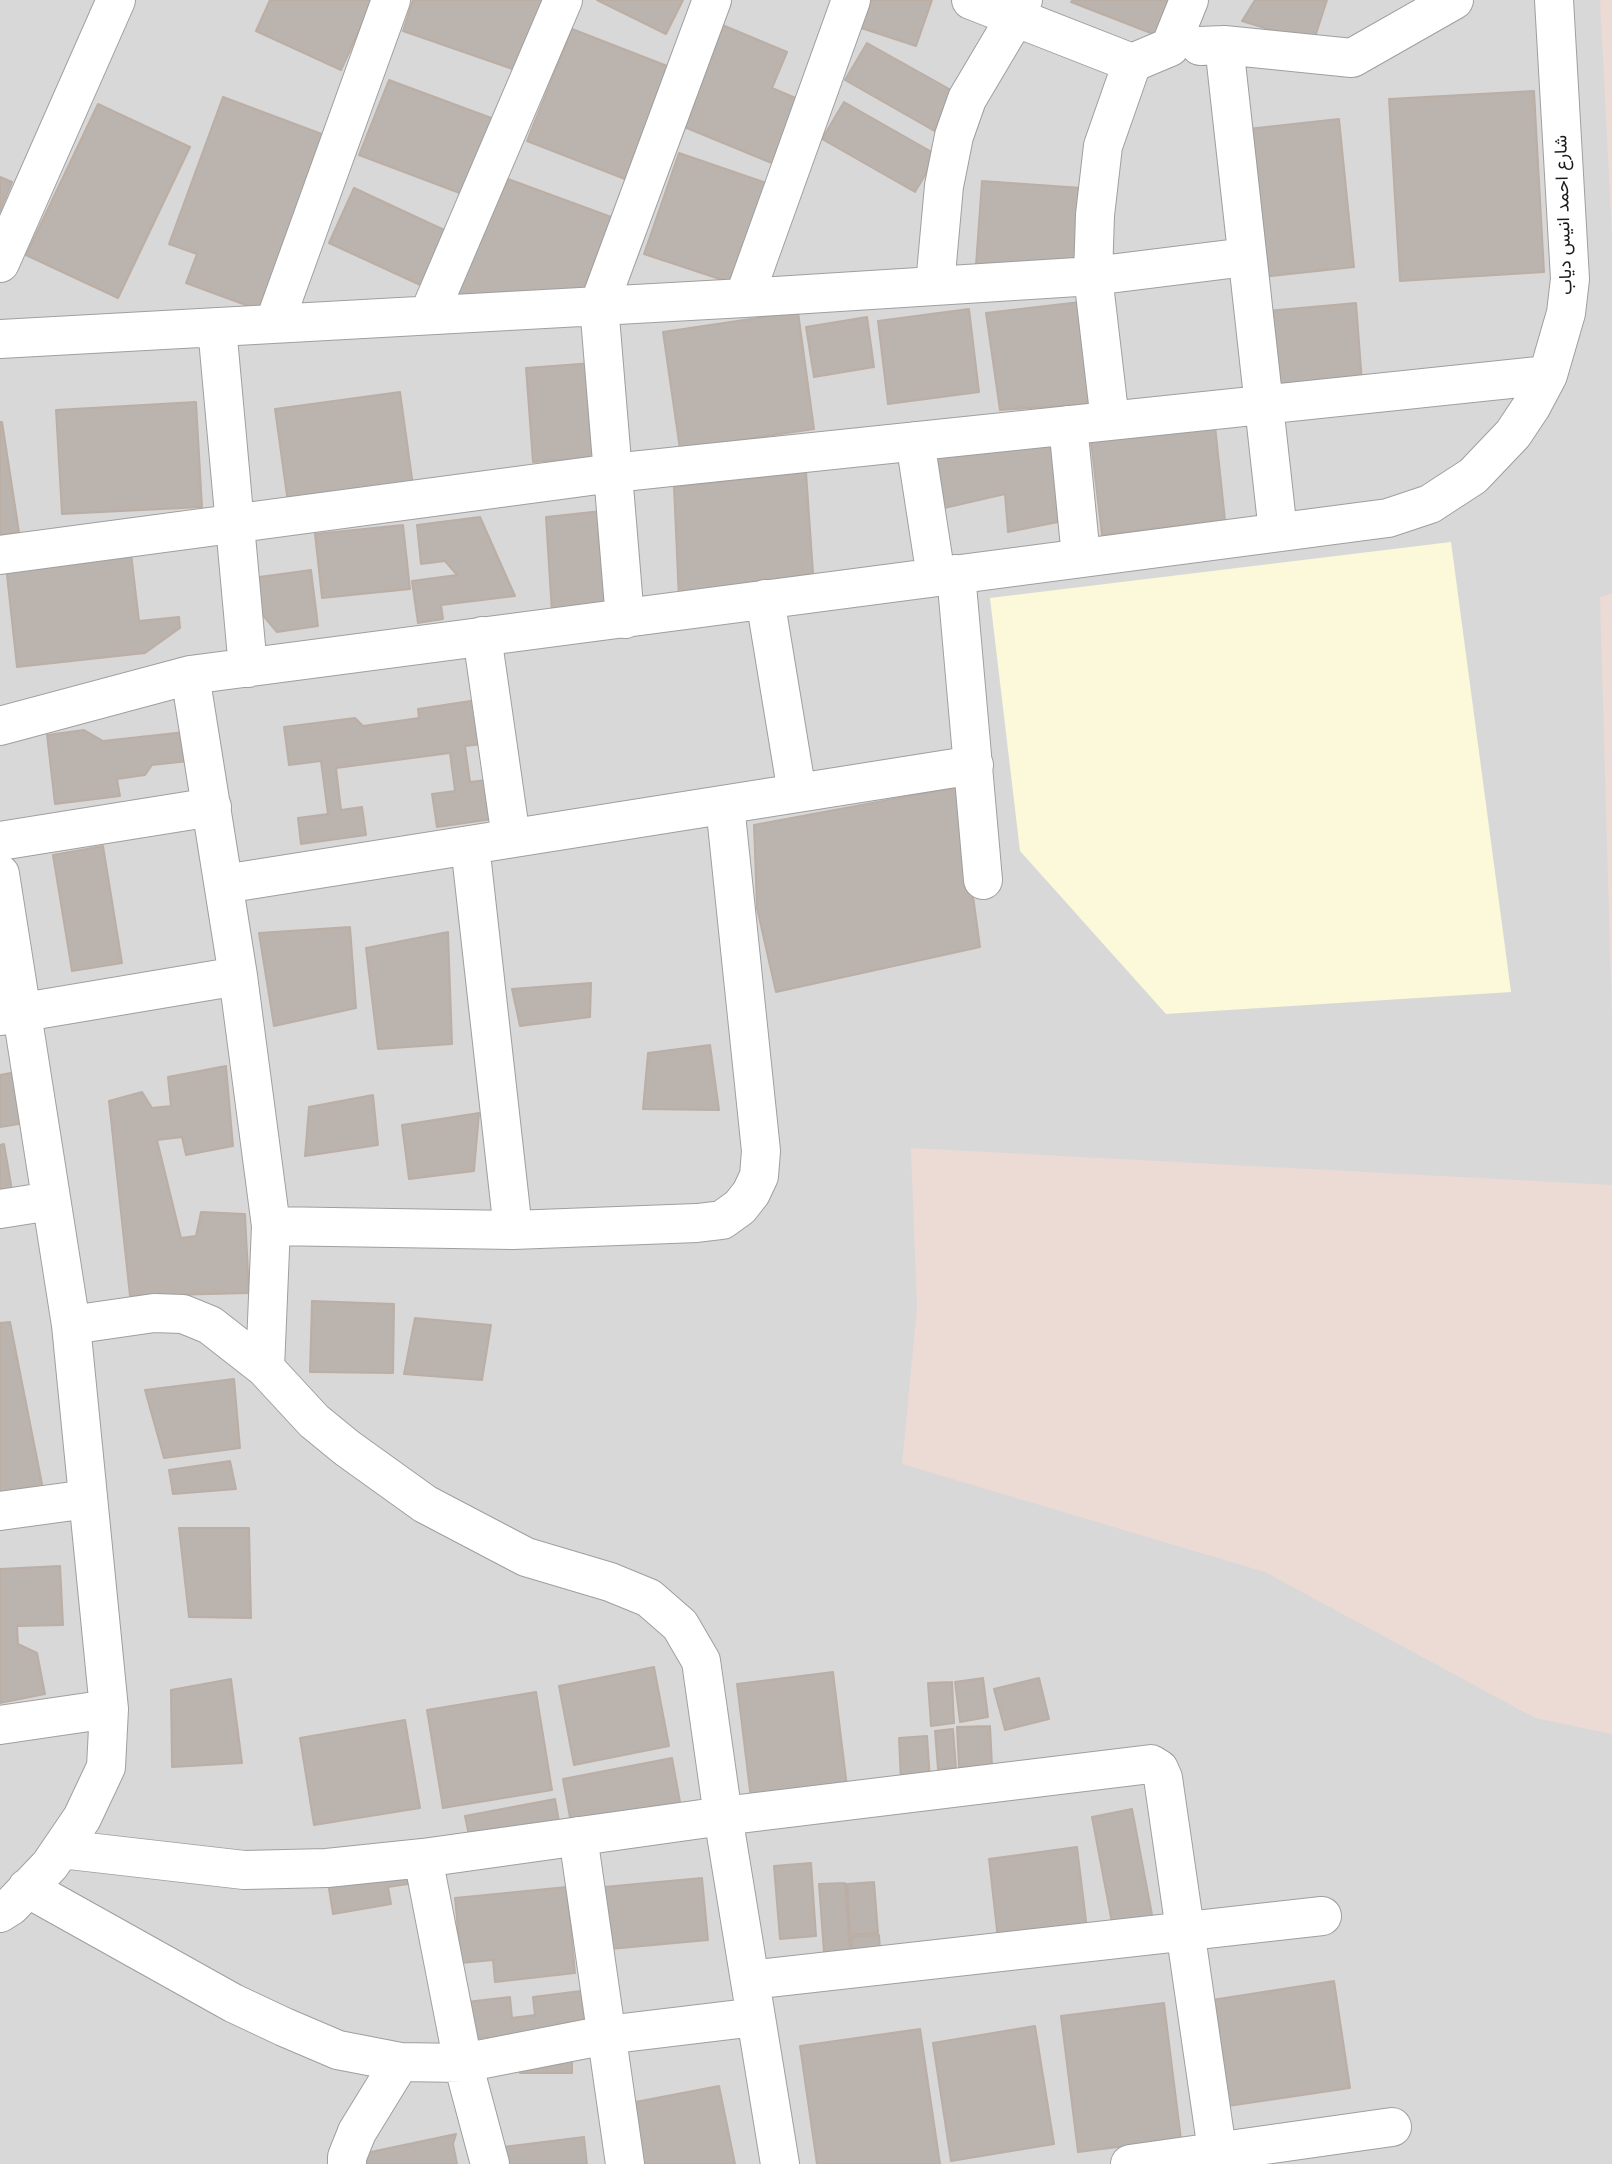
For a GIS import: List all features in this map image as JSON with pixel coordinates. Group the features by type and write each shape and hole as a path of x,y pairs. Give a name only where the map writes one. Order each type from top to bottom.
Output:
{"street":[{"path":"0,263 116,0"},
{"path":"274,324 391,0"},
{"path":"429,314 563,0"},
{"path":"625,619 599,305 712,0"},
{"path":"744,298 850,0"},
{"path":"971,0 1019,9 1132,63"},
{"path":"1170,47 1189,0"},
{"path":"1110,421 1093,276 1095,215 1103,146 1132,63 1170,47 1224,46 1352,58 1454,0"},
{"name":"شارع احمد انيس دياب","path":"0,726 190,674 1388,518 1430,504 1473,476 1513,434 1548,374 1566,313 1570,279 1554,0"},
{"path":"935,285 944,186 954,136 967,99 1019,9"},
{"path":"1224,46 1278,532"},
{"path":"0,339 1093,276 1247,257"},
{"path":"217,327 248,668"},
{"path":"0,555 613,473 1548,374"},
{"path":"1068,425 1081,557"},
{"path":"915,440 946,576 974,765 983,880"},
{"path":"765,599 797,793"},
{"path":"482,636 512,838"},
{"path":"190,674 238,976 271,1226 265,1368"},
{"path":"224,884 974,765"},
{"path":"271,1226 513,1230 697,1223 722,1220 740,1207 759,1176 761,1151 725,805"},
{"path":"0,841 212,807"},
{"path":"470,845 513,1230"},
{"path":"0,874 11,1014 51,1201 71,1325 109,1709 106,1767 82,1818 50,1865 13,1901 338,2050 400,2062 463,2063 606,2035 753,1999 1184,1931 1322,1916"},
{"path":"11,1014 238,976"},
{"path":"0,1209 51,1201"},
{"path":"71,1325 154,1313 183,1314 210,1325 265,1368 314,1421 425,1504 526,1557 610,1582 649,1598 680,1625 701,1661 723,1816 780,2164"},
{"path":"0,1511 88,1499"},
{"path":"0,1725 109,1709"},
{"path":"61,1849 244,1870 327,1868 1151,1764 1159,1769 1163,1778 1218,2158"},
{"path":"578,1836 625,2164"},
{"path":"423,1858 463,2063 490,2164"},
{"path":"347,2164 357,2132 400,2062"},
{"path":"1130,2164 1218,2158 1392,2127"}],"shaded area":[{"path":"0,0 1612,0 1612,2164 0,2164"},
{"path":"1600,0 1612,0 1612,235"},
{"path":"1451,542 1511,992 1166,1014 1020,851 990,598"},
{"path":"1612,593 1612,1019 1600,597"},
{"path":"911,1148 1612,1185 1612,1734 1535,1718 1265,1572 902,1464 917,1308"}],"building":[{"path":"270,0 373,0 341,70 256,31"},
{"path":"413,0 553,0 527,74 403,31"},
{"path":"597,0 683,0 666,34"},
{"path":"864,0 932,0 916,46 855,26"},
{"path":"1175,0 1161,37 1071,2"},
{"path":"1255,0 1327,0 1313,43 1242,21"},
{"path":"720,24 787,52 772,88 805,102 779,166 677,124"},
{"path":"572,29 675,69 630,181 527,141"},
{"path":"867,43 960,95 938,133 845,80"},
{"path":"389,80 494,119 465,195 359,155"},
{"path":"1534,91 1544,272 1400,281 1389,99"},
{"path":"223,97 327,136 262,311 186,283 197,254 169,244"},
{"path":"844,102 937,155 915,192 822,139"},
{"path":"98,104 190,147 118,298 26,255"},
{"path":"1339,119 1354,267 1262,277 1248,129"},
{"path":"679,153 775,186 741,286 644,254"},
{"path":"0,177 12,182 0,211"},
{"path":"508,179 614,218 587,293 450,302"},
{"path":"982,181 1096,189 1089,273 976,265"},
{"path":"354,188 455,235 429,289 329,243"},
{"path":"1080,302 1091,404 1000,410 986,313"},
{"path":"1356,303 1362,382 1274,390 1267,311"},
{"path":"969,309 979,392 888,404 878,321"},
{"path":"798,312 814,429 680,449 663,332"},
{"path":"867,317 874,367 814,377 806,327"},
{"path":"593,363 599,457 533,462 526,368"},
{"path":"400,392 414,493 289,510 275,409"},
{"path":"196,402 202,507 62,514 56,410"},
{"path":"0,422 19,532 0,535"},
{"path":"1215,426 1225,520 1102,535 1091,442"},
{"path":"1056,441 1063,521 1008,532 1005,494 940,509 934,457"},
{"path":"806,472 813,573 679,599 674,487"},
{"path":"602,511 608,607 552,613 546,517"},
{"path":"480,517 515,596 441,605 443,619 418,623 412,581 457,575 445,561 421,564 417,525"},
{"path":"403,525 410,589 322,598 315,534"},
{"path":"131,553 139,621 179,617 180,628 145,653 17,667 6,566"},
{"path":"311,570 318,626 277,632 256,607 252,578"},
{"path":"477,700 483,744 465,746 470,782 495,779 500,818 437,827 432,794 455,791 450,753 336,768 341,810 362,807 366,835 301,844 298,818 328,814 321,761 289,765 284,727 355,718 363,726 419,718 418,709"},
{"path":"84,730 103,741 185,732 189,761 152,765 145,775 117,779 120,796 55,804 47,735"},
{"path":"958,787 980,947 776,992 757,908 754,825"},
{"path":"103,846 122,963 72,971 53,855"},
{"path":"350,927 356,1008 274,1026 259,933"},
{"path":"448,932 452,1044 378,1049 366,948"},
{"path":"591,983 590,1017 520,1026 512,989"},
{"path":"710,1045 719,1110 643,1109 648,1053"},
{"path":"226,1066 233,1146 186,1155 182,1137 157,1140 181,1238 196,1236 201,1212 245,1214 249,1293 130,1296 109,1101 142,1092 152,1108 171,1106 168,1077"},
{"path":"16,1072 25,1123 0,1127 0,1075"},
{"path":"373,1095 378,1145 305,1156 309,1107"},
{"path":"479,1113 474,1171 409,1179 402,1125"},
{"path":"4,1144 14,1202 0,1204 0,1145"},
{"path":"312,1301 394,1304 393,1373 310,1372"},
{"path":"415,1318 491,1325 482,1380 404,1374"},
{"path":"10,1322 43,1489 0,1495 0,1323"},
{"path":"234,1379 240,1448 164,1458 145,1390"},
{"path":"230,1461 236,1489 173,1494 169,1470"},
{"path":"179,1528 249,1528 251,1618 189,1617"},
{"path":"60,1566 63,1625 17,1626 18,1644 37,1653 45,1694 0,1703 0,1569"},
{"path":"654,1667 669,1746 574,1765 559,1686"},
{"path":"833,1672 848,1795 752,1807 737,1684"},
{"path":"983,1678 988,1717 960,1722 955,1682"},
{"path":"1039,1678 1049,1719 1005,1730 994,1689"},
{"path":"231,1679 242,1763 172,1767 171,1690"},
{"path":"952,1682 954,1723 931,1726 928,1683"},
{"path":"536,1692 552,1790 443,1808 427,1710"},
{"path":"405,1720 420,1808 314,1825 300,1738"},
{"path":"990,1726 992,1766 959,1767 957,1727"},
{"path":"953,1729 956,1768 938,1769 935,1731"},
{"path":"927,1736 930,1780 901,1782 899,1738"},
{"path":"672,1758 682,1813 573,1834 563,1779"},
{"path":"555,1799 561,1833 472,1850 465,1816"},
{"path":"1132,1809 1153,1920 1113,1928 1092,1817"},
{"path":"1077,1847 1087,1929 998,1939 989,1859"},
{"path":"405,1863 408,1884 388,1887 391,1904 333,1914 327,1876"},
{"path":"811,1863 816,1936 780,1939 774,1866"},
{"path":"702,1878 708,1940 599,1950 593,1888"},
{"path":"874,1882 878,1933 850,1935 847,1884"},
{"path":"845,1883 850,1950 824,1953 819,1884"},
{"path":"567,1887 575,1973 495,1982 493,1960 461,1963 455,1898"},
{"path":"879,1935 881,1965 853,1967 851,1937"},
{"path":"1334,1981 1350,2088 1228,2106 1212,2000"},
{"path":"581,1991 586,2036 489,2052 488,2037 471,2039 467,2002 510,1997 512,2018 535,2015 533,1997"},
{"path":"1164,2003 1181,2139 1078,2152 1061,2016"},
{"path":"1035,2026 1054,2144 951,2161 933,2043"},
{"path":"920,2029 940,2164 817,2164 800,2046"},
{"path":"572,2052 572,2073 520,2073 519,2053"},
{"path":"719,2086 735,2164 637,2164 625,2104"},
{"path":"456,2134 453,2144 457,2164 348,2164 347,2157"},
{"path":"584,2137 587,2164 489,2164 487,2149"}]}
